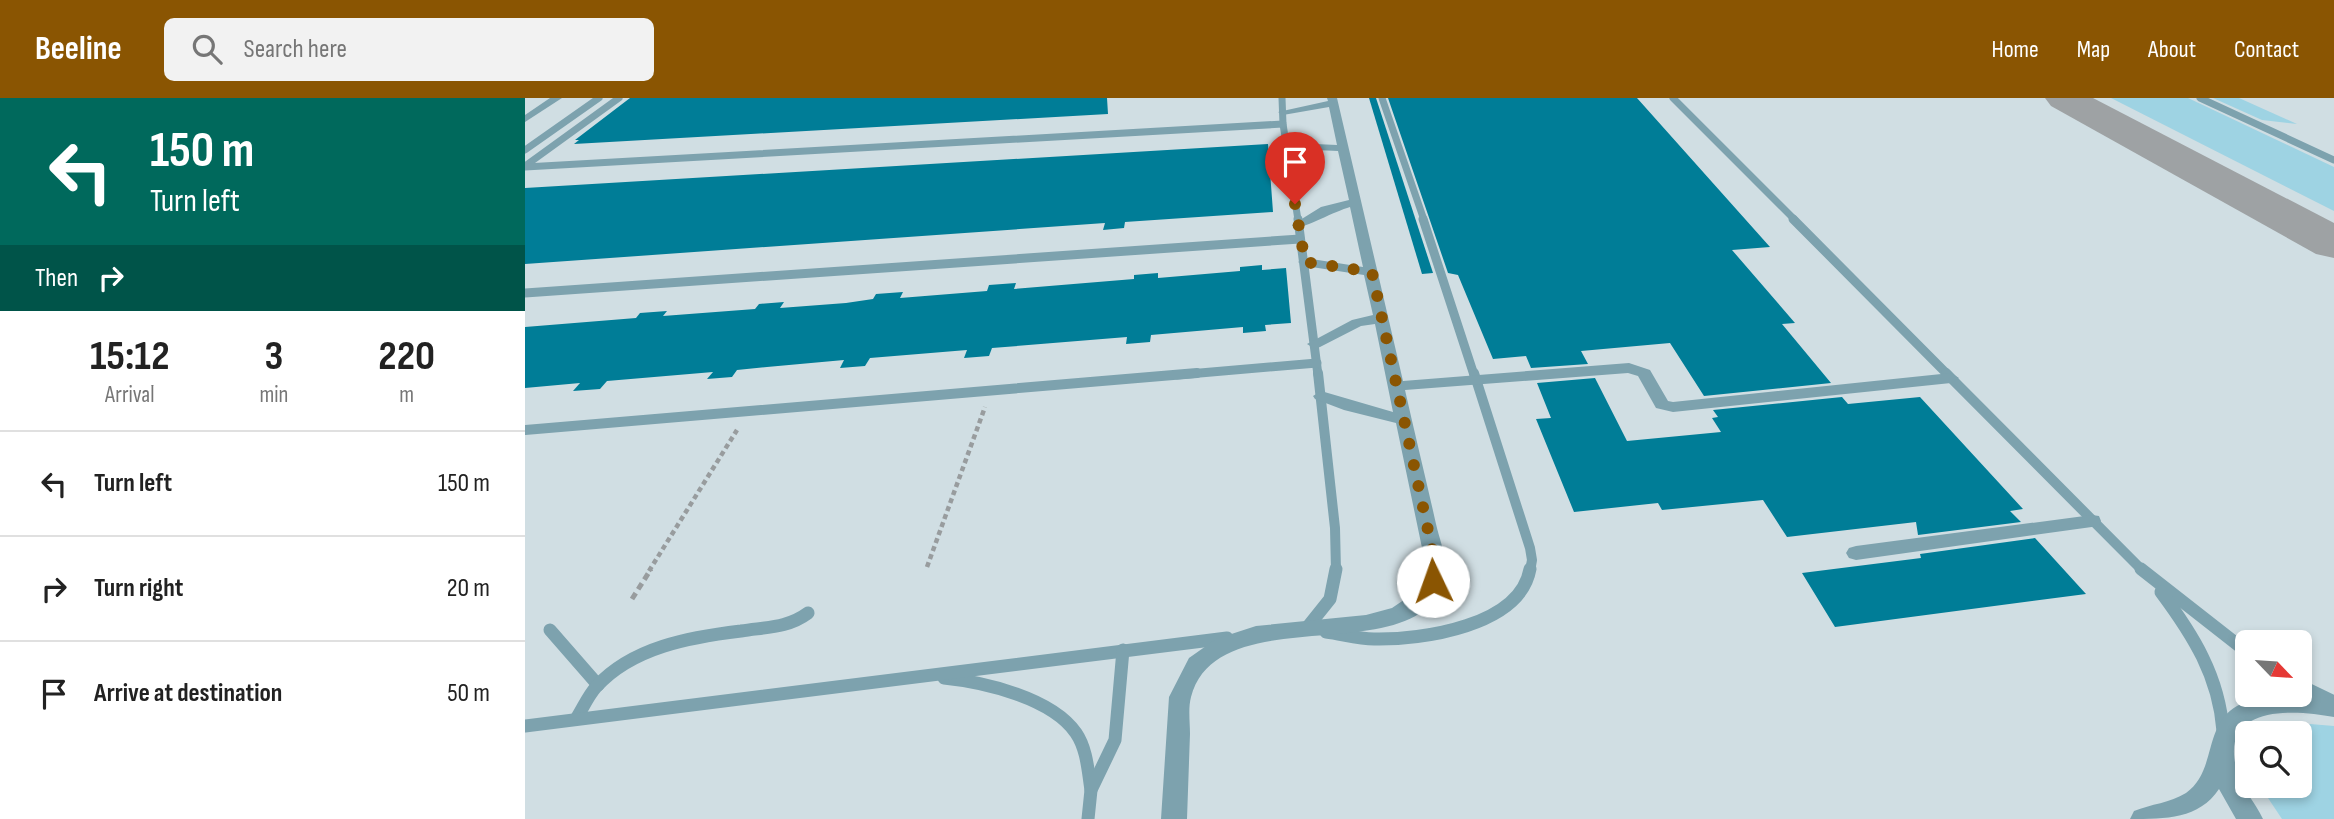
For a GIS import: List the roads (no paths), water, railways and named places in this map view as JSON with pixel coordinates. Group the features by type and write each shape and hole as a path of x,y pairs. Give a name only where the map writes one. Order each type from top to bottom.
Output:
{"street":[{"path":"525,119 557,98"},
{"path":"1174,819 1180,696 1184,684 1200,660 1239,637 1392,615 1414,606 1426,595 1436,567 1333,100 1283,118"},
{"path":"1286,141 1315,147 1344,148"},
{"path":"1298,225 1325,210 1356,202"},
{"path":"1305,262 1372,272"},
{"path":"1315,344 1357,323 1382,318"},
{"path":"1397,386 1629,368 1644,373 1662,405 1673,407 1951,378"},
{"path":"1321,396 1349,407 1404,420"},
{"path":"1856,553 2092,521"},
{"path":"2143,819 2169,813 2195,801 2214,782 2223,748 2235,719 2257,707 2287,702 2334,705"},
{"path":"2223,748 2232,794 2250,819"}],"lane":[{"path":"525,150 599,98"},
{"path":"525,167 619,98"},
{"path":"1282,98 1305,262 1335,528 1336,566 1331,593 1326,606 1306,629"},
{"path":"1306,629 1377,639 1468,626 1492,617 1509,605 1523,589 1531,571 1532,558 1523,529 1442,273 1382,98"},
{"path":"1672,98 2151,579 2235,643"},
{"path":"2200,98 2334,160"},
{"path":"525,167 1283,118"},
{"path":"525,293 1300,239"},
{"path":"525,430 1317,363"},
{"path":"2151,579 2189,629 2213,675 2223,707 2223,748"},
{"path":"576,719 598,685 625,663 673,641 793,624 809,613"},
{"path":"550,630 598,685"},
{"path":"525,726 1239,637"},
{"path":"1091,790 1115,740 1123,650"},
{"path":"916,677 976,681 1026,698 1053,713 1075,730 1087,758 1091,790 1088,819"},
{"path":"2312,692 2334,705"}]}
